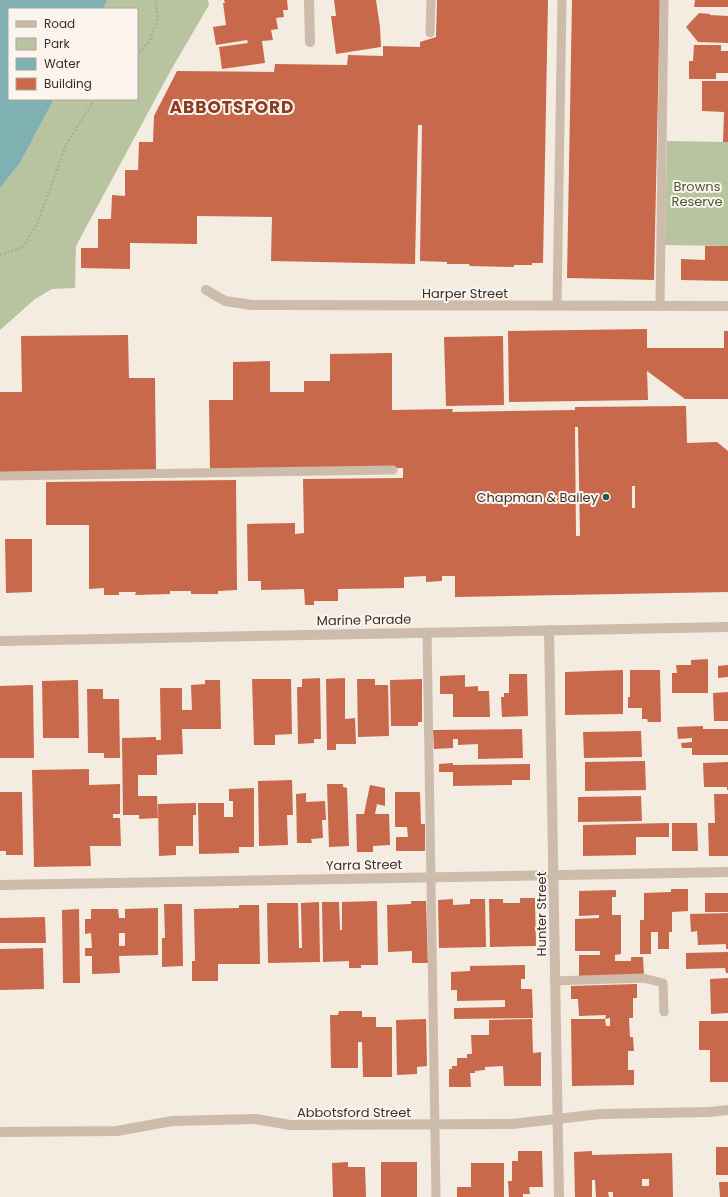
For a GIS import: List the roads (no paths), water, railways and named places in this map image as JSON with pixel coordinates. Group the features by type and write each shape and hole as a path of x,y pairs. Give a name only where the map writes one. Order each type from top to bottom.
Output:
{"street":[{"path":"309,0 310,42"},
{"name":"Harper Street","path":"206,290 225,301 252,305 728,306"},
{"name":"Marine Parade","path":"0,640 728,627"},
{"name":"Hunter Street","path":"549,630 554,981 558,1120 558,1197"},
{"name":"Yarra Street","path":"0,885 728,872"},
{"name":"Abbotsford Street","path":"0,1132 117,1131 172,1121 248,1119 290,1125 512,1124 558,1120 600,1114 710,1112 728,1110"},
{"name":"Abbotsford Street","path":"710,1112 728,1114"}],"lane":[{"path":"430,33 431,0"},
{"path":"557,305 562,0"},
{"path":"660,306 664,0"},
{"path":"0,476 393,470"},
{"path":"427,632 436,1197"},
{"path":"554,981 643,978 663,983 664,1012"}],"water":[{"path":"0,0 107,0 103,8 8,8 8,100 53,100 20,163 0,188"}],"place":[{"name":"Chapman & Bailey","path":"606,497"}],"district":[{"name":"ABBOTSFORD","path":"232,107"}],"park label":[{"name":"Browns Reserve","path":"697,194"}]}
